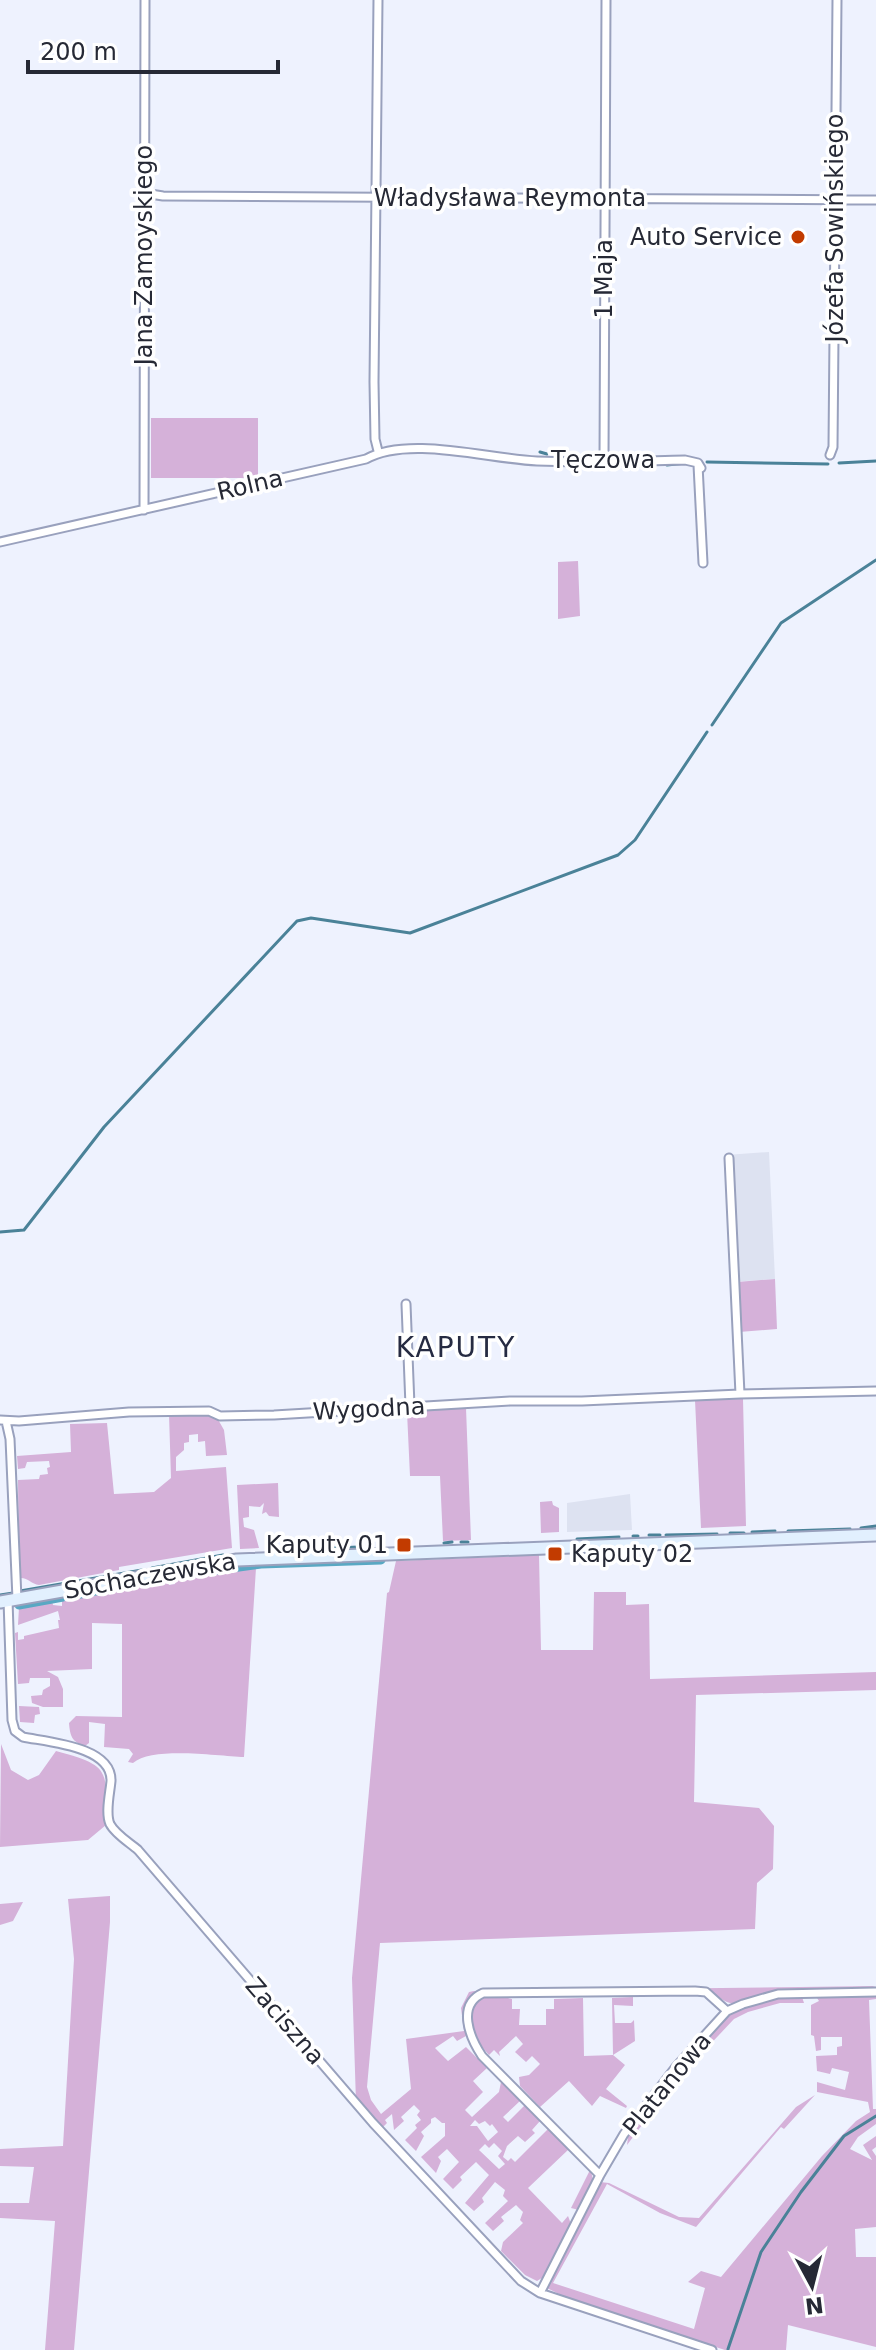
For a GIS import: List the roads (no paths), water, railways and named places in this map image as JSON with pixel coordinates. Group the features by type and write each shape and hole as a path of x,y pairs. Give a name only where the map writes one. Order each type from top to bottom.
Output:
{"street":[{"name":"Jana Zamoyskiego","path":"144,510 145,0"},
{"path":"378,0 375,439 378,451"},
{"name":"1 Maja","path":"604,461 606,0"},
{"name":"Józefa Sowińskiego","path":"830,455 833,447 837,0"},
{"name":"Władysława Reymonta","path":"144,193 163,196 876,200"},
{"name":"Rolna","path":"0,542 366,459 378,451 454,451 501,456"},
{"name":"Tęczowa","path":"501,456 535,461 685,460 700,466 703,563"},
{"path":"729,1158 740,1394"},
{"path":"406,1304 410,1406"},
{"name":"Wygodna","path":"3,1420 129,1412 209,1411 220,1416 236,1416 410,1406 876,1391"},
{"path":"3,1420 10,1439 8,1600"},
{"name":"Sochaczewska","path":"8,1600 237,1560 876,1535"},
{"name":"Zaciszna","path":"8,1600 12,1720 15,1731 23,1737 87,1750 100,1759 111,1775 110,1825 138,1850 373,2123 521,2281 540,2293 712,2350"},
{"path":"600,2175 482,2056 470,2032 469,2003 483,1993 695,1991 706,1992 727,2011"},
{"name":"Platanowa","path":"540,2293 624,2134 675,2068 727,2011 778,1994 876,1992"}],"waterway":[{"path":"540,452 547,454"},
{"path":"839,463 876,461"},
{"path":"707,462 828,464"},
{"path":"667,465 686,463"},
{"path":"628,466 653,466"},
{"path":"712,725 781,623 876,560"},
{"path":"0,1232 24,1230 104,1127 297,921 311,918 410,933 618,855 635,840 707,732"},
{"path":"861,1528 876,1526"},
{"path":"788,1531 850,1529"},
{"path":"752,1532 775,1531"},
{"path":"730,1533 744,1533"},
{"path":"666,1535 717,1534"},
{"path":"649,1535 660,1535"},
{"path":"633,1536 638,1536"},
{"path":"577,1539 619,1537"},
{"path":"444,1543 452,1542"},
{"path":"461,1542 468,1542"},
{"path":"295,1550 358,1547"},
{"path":"152,1568 223,1555"},
{"path":"195,1573 261,1564 381,1560"},
{"path":"20,1591 142,1570"},
{"path":"75,1595 115,1587"},
{"path":"0,1595 13,1593"},
{"path":"19,1605 63,1597"},
{"path":"728,2349 761,2252 844,2136 876,2116"}],"place":[{"name":"Auto Service","path":"798,237"},
{"name":"Kaputy 01","path":"404,1545"},
{"name":"Kaputy 02","path":"555,1554"}],"district":[{"name":"KAPUTY","path":"456,1347"}]}
